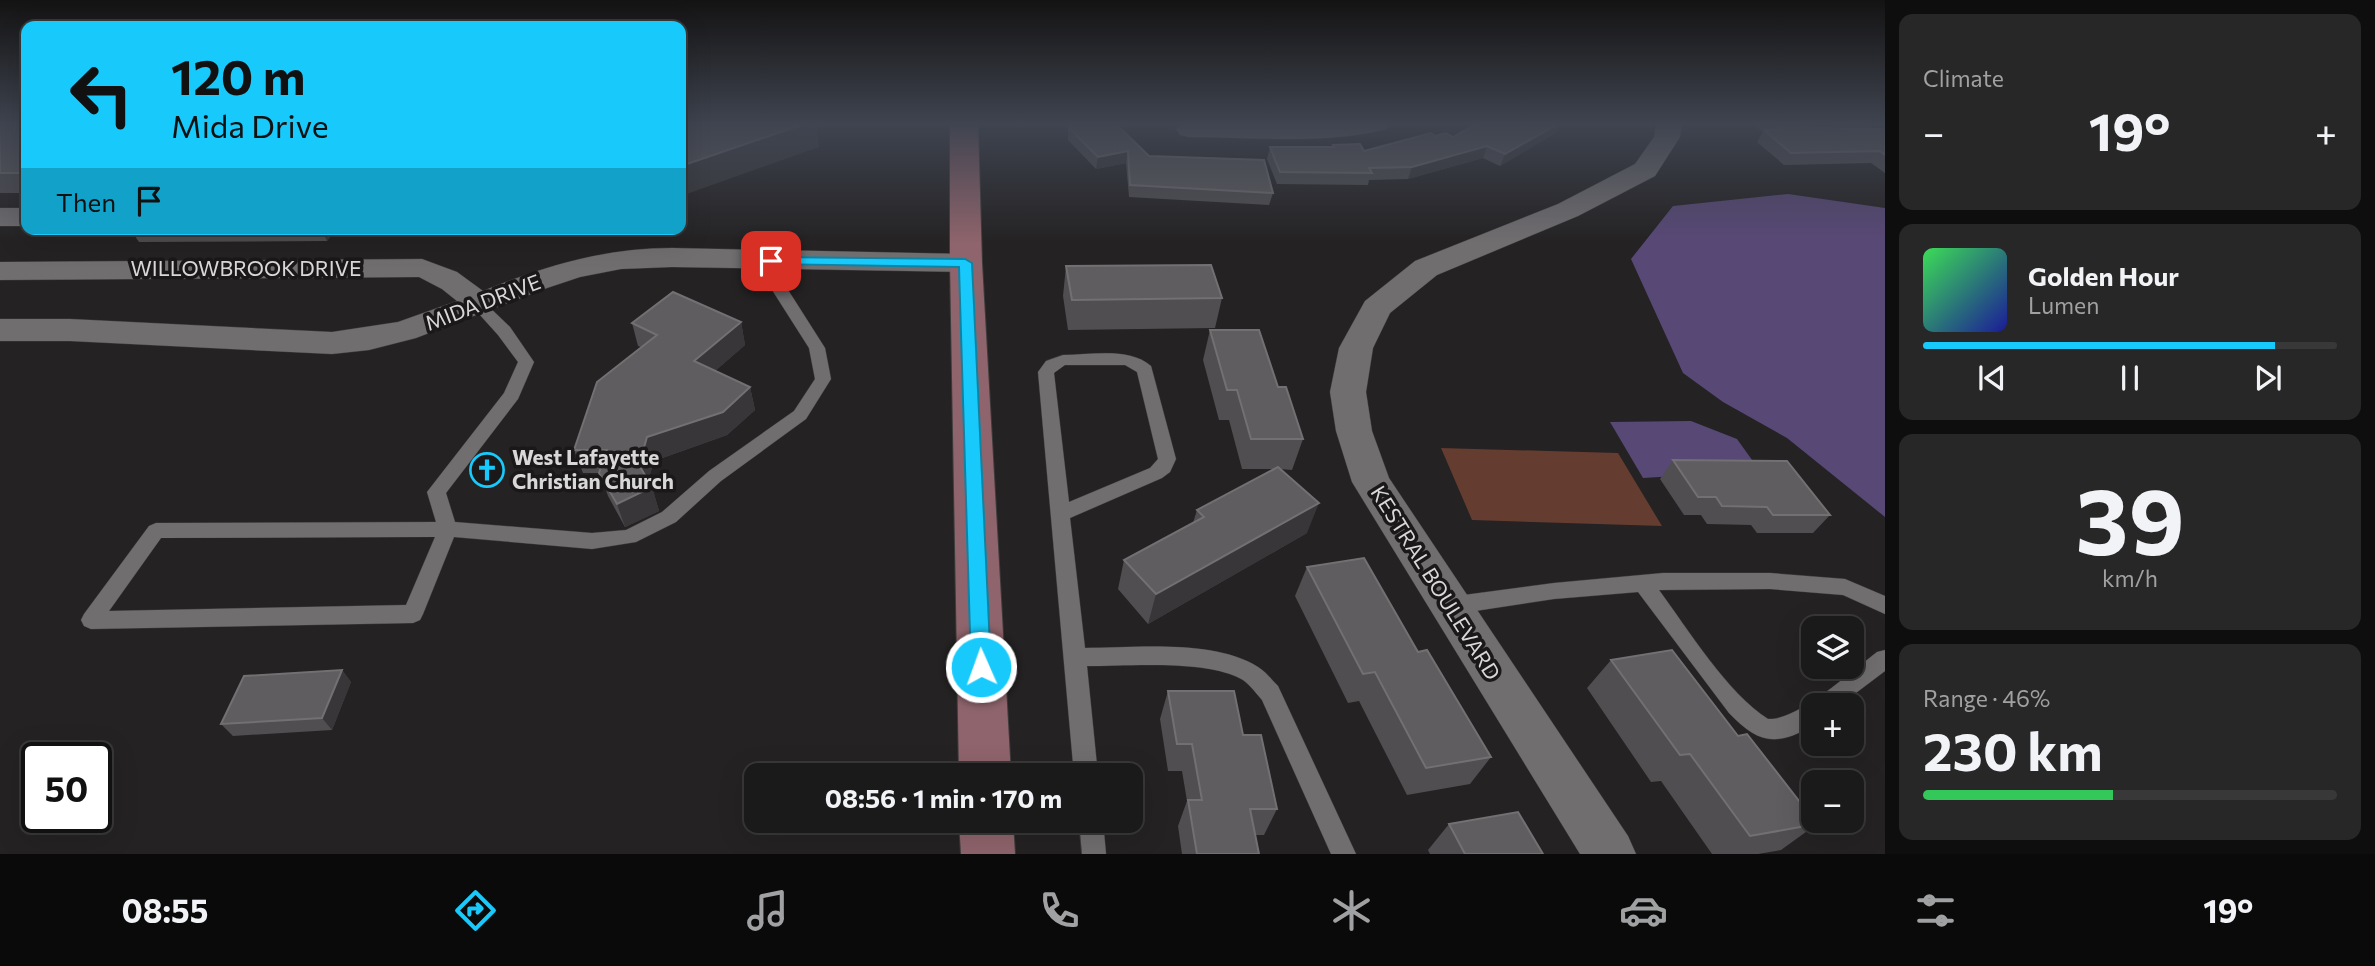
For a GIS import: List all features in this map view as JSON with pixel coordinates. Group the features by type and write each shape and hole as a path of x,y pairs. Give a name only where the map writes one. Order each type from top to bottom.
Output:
{"main road":[{"path":"964,164 965,263 985,763"},
{"path":"987,833 988,854"}],"street":[{"name":"KESTRAL BOULEVARD","path":"1610,854 1371,482 1354,431 1349,392 1356,348 1376,308 1402,285 1426,268 1568,210 1645,170 1649,164"},
{"path":"0,217 21,217"},
{"name":"MIDA DRIVE","path":"0,330 71,330 288,341 360,341 410,331 578,268 661,244 771,261 965,263"},
{"name":"WILLOWBROOK DRIVE","path":"0,271 422,268 446,275 479,304"}],"lane":[{"path":"479,304 526,362 512,395 436,492 448,529 413,614 91,620 156,531 448,529 592,541 629,537 669,517 715,476 800,415 823,379 817,348 775,282 771,261"},
{"path":"1060,514 1156,473 1164,467 1167,459 1146,370 1136,362 1063,360 1052,365 1046,372 1060,514 1075,657 1085,763"},
{"path":"1449,606 1554,591 1643,583 1770,581 1822,583 1845,587 1885,605"},
{"path":"1643,583 1734,703 1755,724 1763,728 1788,727 1801,719"},
{"path":"1075,657 1207,660 1230,664 1251,674 1269,693 1344,854"},
{"path":"1839,693 1885,659"},
{"path":"1092,833 1094,854"}],"shaded area":[{"path":"1788,194 1885,208 1885,517 1787,438 1723,402 1683,373 1631,259 1673,206"},
{"path":"1691,421 1737,439 1760,471 1643,478 1610,422"},
{"path":"1441,448 1618,453 1662,526 1472,520"}],"building":[{"path":"0,164 21,164 21,173 0,173"},
{"path":"1129,164 1265,164 1273,193 1130,185"},
{"path":"1277,164 1423,164 1412,167 1369,168 1372,173 1280,172"},
{"path":"1211,265 1222,298 1072,300 1066,266"},
{"name":"West Lafayette Christian Church","path":"673,292 741,322 694,361 750,387 723,412 647,437 639,465 652,487 617,504 599,473 607,450 574,450 597,382 657,335 632,323"},
{"path":"1210,330 1259,330 1278,387 1286,387 1303,439 1251,439 1237,390 1227,390"},
{"path":"1673,460 1787,461 1830,515 1773,515 1767,507 1722,506 1716,497 1698,497"},
{"path":"1278,467 1319,503 1156,594 1124,560 1204,517 1197,510"},
{"path":"1364,558 1418,652 1427,650 1491,757 1426,768 1375,672 1363,674 1307,567"},
{"path":"1672,650 1738,736 1747,734 1801,803 1801,827 1750,836 1690,754 1680,755 1611,660"},
{"path":"342,670 322,718 221,724 244,676"},
{"path":"1168,691 1234,691 1243,735 1261,735 1277,809 1250,809 1259,854 1197,854 1188,800 1202,800 1192,744 1177,744"},
{"path":"1518,812 1543,854 1465,854 1449,824"}],"place":[{"name":"West Lafayette Christian Church","path":"487,470"}],"route":[{"path":"771,261 965,263 981,667"}]}
